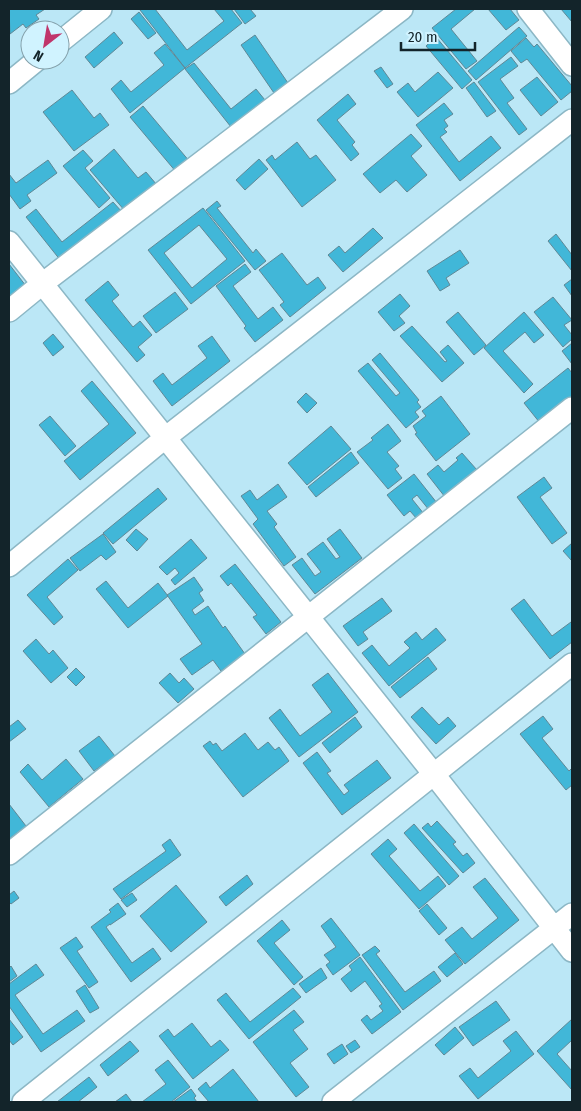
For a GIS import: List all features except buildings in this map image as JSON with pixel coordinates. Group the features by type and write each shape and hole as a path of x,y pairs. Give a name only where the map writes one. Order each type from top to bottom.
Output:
{"street":[{"path":"70,34 101,9"},
{"path":"9,311 402,9"},
{"path":"528,9 572,65"},
{"path":"9,83 25,70"},
{"path":"9,566 166,438 572,120"},
{"path":"9,242 309,617 572,951"},
{"path":"9,854 572,408"},
{"path":"23,1102 572,664"},
{"path":"333,1102 572,914"}]}
